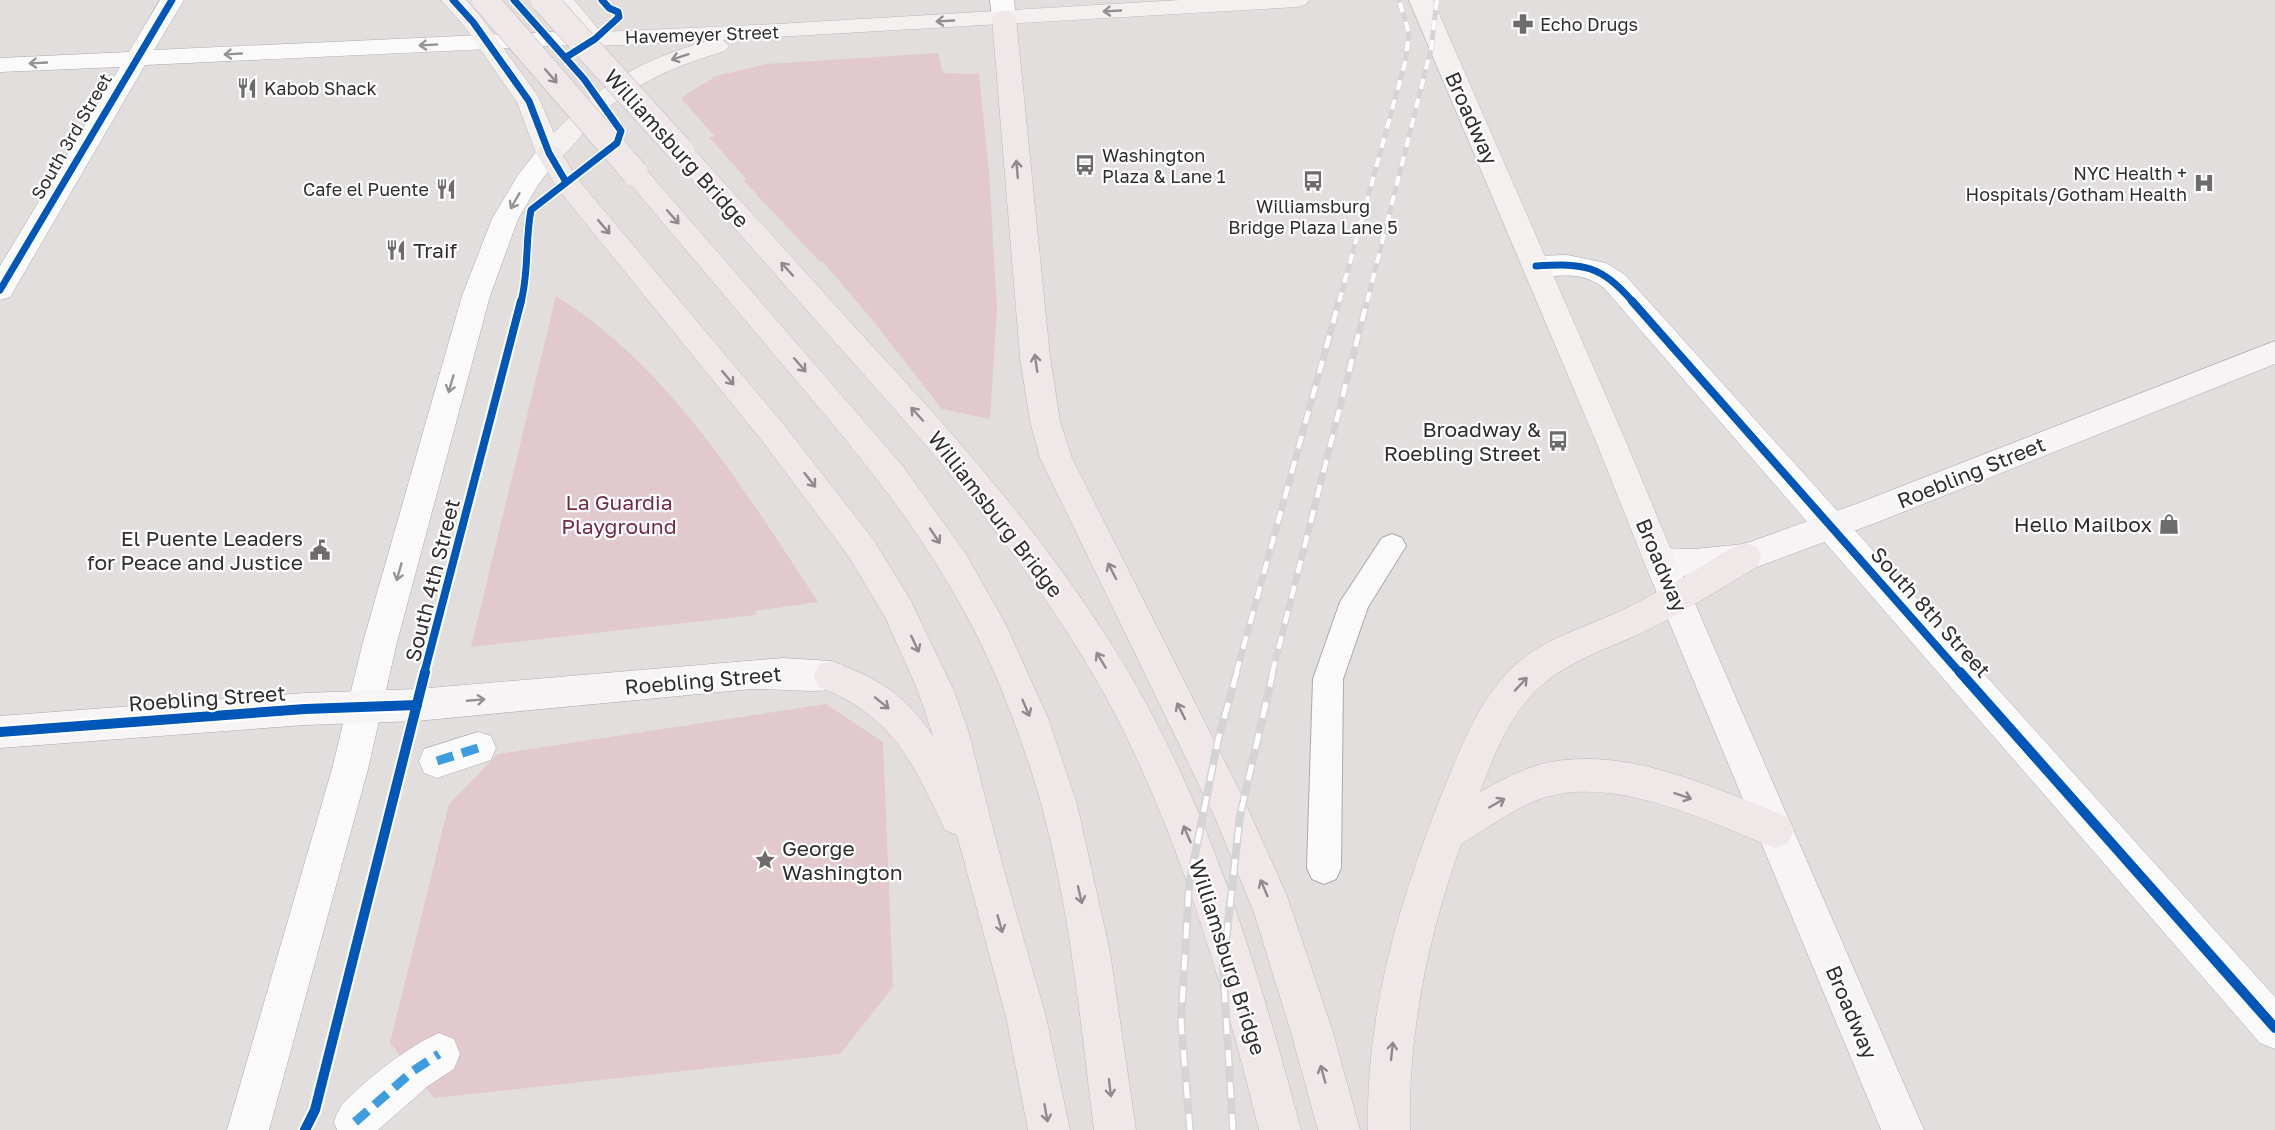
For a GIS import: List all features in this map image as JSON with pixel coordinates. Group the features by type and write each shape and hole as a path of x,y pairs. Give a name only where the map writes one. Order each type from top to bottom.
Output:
{"highway":[{"path":"485,0 873,450 945,551 972,595 999,646 1048,765 1084,911 1098,992 1115,1130"},
{"name":"Williamsburg Bridge","path":"544,0 956,458 1041,567 1085,634 1125,701 1188,835 1221,919 1280,1130"},
{"path":"1003,9 1035,357 1045,421 1056,458 1231,812 1269,900 1311,1029 1339,1130"},
{"path":"549,153 566,182 809,478 861,548 919,651 950,730 984,867 1026,1017 1049,1130"},
{"path":"1389,1130 1390,1074 1395,1021 1417,919 1446,832 1474,759 1503,705 1533,671 1553,657 1676,599 1744,557"},
{"path":"831,676 850,682 868,692 902,721 922,747 984,867"},
{"path":"1446,832 1533,784 1573,775 1622,779 1645,784 1775,830"}],"main road":[{"path":"453,0 472,22 529,101 549,153 602,100 642,73 698,51 777,31"},
{"path":"562,0 595,39"},
{"name":"Havemeyer Street","path":"595,39 777,31 1003,9 1297,0"},
{"name":"Broadway","path":"1421,0 1903,1130"},
{"name":"Roebling Street","path":"1660,562 1695,563 1744,557 1831,526 2275,352"},
{"name":"Roebling Street","path":"0,732 305,709 450,703 752,674 831,676"}],"street":[{"name":"South 3rd Street","path":"0,290 172,0"},
{"name":"Havemeyer Street","path":"0,65 550,39 595,39"},
{"name":"South 4th Street","path":"248,1130 350,769 380,642 481,279 516,198 549,153"},
{"name":"South 8th Street","path":"1536,266 1580,265 1606,275 1614,281 2275,1028"},
{"path":"437,761 478,748"},
{"path":"355,1122 413,1071 439,1054"}],"lane":[{"path":"1324,868 1328,680 1356,602 1392,546"}],"green space":[{"path":"938,53 943,73 979,74 989,172 997,309 990,419 942,409 870,317 823,262 819,261 743,180 746,179 709,137 715,137 681,98 716,76 767,64"},
{"name":"La Guardia Playground","path":"556,296 597,325 670,395 733,475 818,602 755,611 756,615 471,647"},
{"path":"826,704 883,742 893,987 840,1054 434,1098 390,1043 449,804 498,754"}],"railway":[{"path":"1339,302 1405,63 1409,33 1399,0"},
{"path":"1367,302 1431,49 1437,0"},
{"path":"1236,674 1339,301"},
{"path":"1272,674 1367,301"},
{"path":"1190,1130 1181,1022 1189,885 1218,740 1237,672"},
{"path":"1233,1130 1223,968 1240,816 1273,672"}],"marked path":[{"path":"437,761 478,748"},
{"path":"355,1122 413,1071 439,1054"}],"cycle path":[{"path":"0,290 172,0"},
{"path":"453,0 473,22 529,101 549,153 566,182"},
{"path":"305,1130 315,1110 401,764 526,282 528,226 531,210 617,143 621,131 584,79 514,0"},
{"path":"568,56 595,39 619,17 618,12 609,8 602,0"},
{"path":"1536,266 1587,267 1614,281 2275,1028"},
{"path":"0,732 305,709 417,705"}],"place":[{"name":"Echo Drugs","path":"1523,24"},
{"name":"Kabob Shack","path":"247,88"},
{"name":"Washington Plaza & Lane 1","path":"1085,165"},
{"name":"Williamsburg Bridge Plaza Lane 5","path":"1313,181"},
{"name":"NYC Health + Hospitals/Gotham Health","path":"2204,183"},
{"name":"Cafe el Puente","path":"446,189"},
{"name":"Traif","path":"396,250"},
{"name":"Broadway & Roebling Street","path":"1558,441"},
{"name":"Hello Mailbox","path":"2169,524"},
{"name":"El Puente Leaders for Peace and Justice","path":"320,550"},
{"name":"George Washington","path":"765,860"}]}
